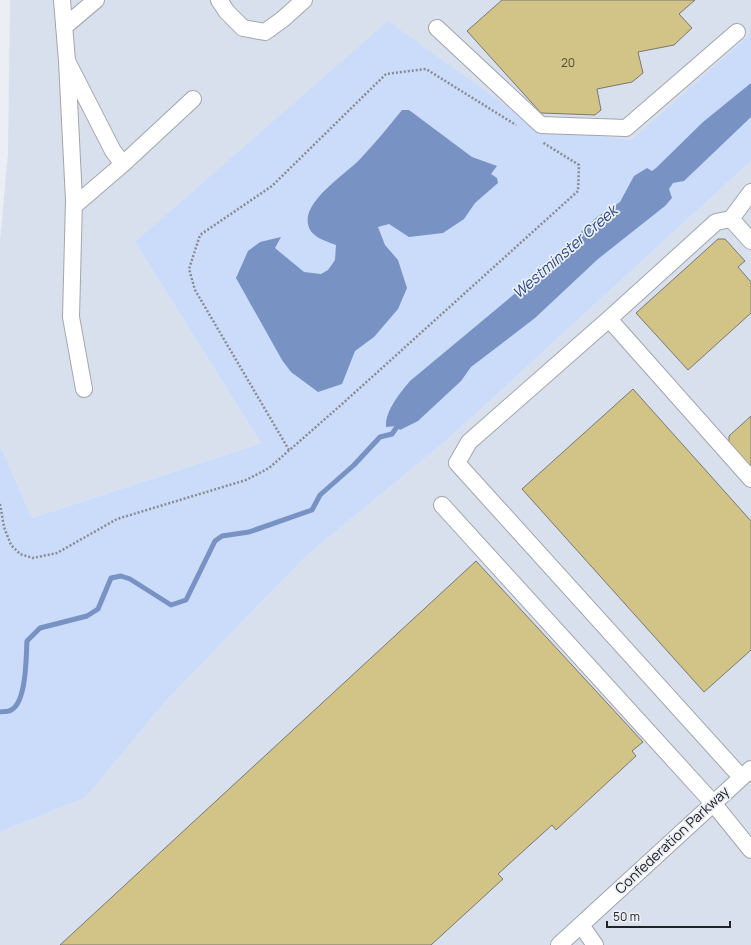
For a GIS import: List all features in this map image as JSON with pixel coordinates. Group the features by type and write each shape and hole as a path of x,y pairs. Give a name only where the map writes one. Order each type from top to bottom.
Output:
{"street":[{"path":"62,0 68,61 74,206 71,317 84,389"},
{"path":"64,27 96,0"},
{"path":"219,0 227,12 243,28 265,32 283,19 304,0"},
{"path":"437,28 541,125 626,128 737,32"},
{"path":"68,61 113,152 124,164"},
{"path":"74,206 124,164 193,99"},
{"path":"746,773 457,463 469,442 609,319 716,222 731,219 751,192"},
{"path":"731,219 751,241"},
{"path":"609,319 751,479"},
{"path":"442,504 713,803 751,850"},
{"name":"Confederation Parkway","path":"559,945 746,773"},
{"path":"581,925 595,945"}],"path":[{"path":"289,450 195,290 189,269 200,235 272,186 386,74 426,70 519,127"},
{"path":"0,504 4,527 11,545 20,554 33,558 56,553 117,519 246,480 269,468 578,191 578,165 539,140"}],"shaded area":[{"path":"10,0 751,0 751,35 749,35 631,140 537,128 135,242 261,443 32,518 0,445 0,242 8,152"},
{"path":"388,21 537,128 631,140 749,35 751,35 751,161 447,440 306,556 164,703 85,798 0,832 0,445 32,518 261,443 135,242"},
{"path":"751,161 751,945 0,945 0,832 85,798 164,703 306,556 447,440"}],"water":[{"name":"Westminster Creek","path":"751,83 751,117 684,181 673,183 669,189 672,198 665,206 598,259 535,318 471,367 461,381 418,421 400,430 396,426 386,427 386,421 391,409 410,381 518,291 597,217 620,202 634,176 647,168 652,171 656,168 703,122"},
{"path":"402,110 409,110 472,157 497,166 491,174 497,178 498,183 475,203 464,219 443,233 409,237 389,224 378,227 385,245 398,260 407,288 398,309 374,337 355,351 342,384 318,392 291,372 282,360 236,278 248,251 260,242 281,237 275,248 304,272 321,274 328,270 335,260 336,245 319,238 309,228 308,215 312,206 319,196 362,157"}],"building":[{"path":"502,0 695,0 679,14 692,28 674,45 638,52 643,73 632,82 597,89 601,110 595,115 541,113 467,31"},
{"path":"718,239 725,239 745,261 738,267 751,282 751,313 688,370 636,313"},
{"path":"633,389 751,521 751,650 704,692 522,489"},
{"path":"751,416 751,467 729,443 729,436"},
{"path":"476,561 643,742 632,751 636,756 556,830 552,825 498,874 503,879 431,945 60,945"}],"waterway":[{"path":"0,712 9,711 15,707 19,700 26,668 27,641 40,628 87,616 98,609 111,578 121,576 130,579 171,605 186,600 215,541 222,536 249,532 312,510 320,495 354,465 380,437 392,434 401,421"}]}
